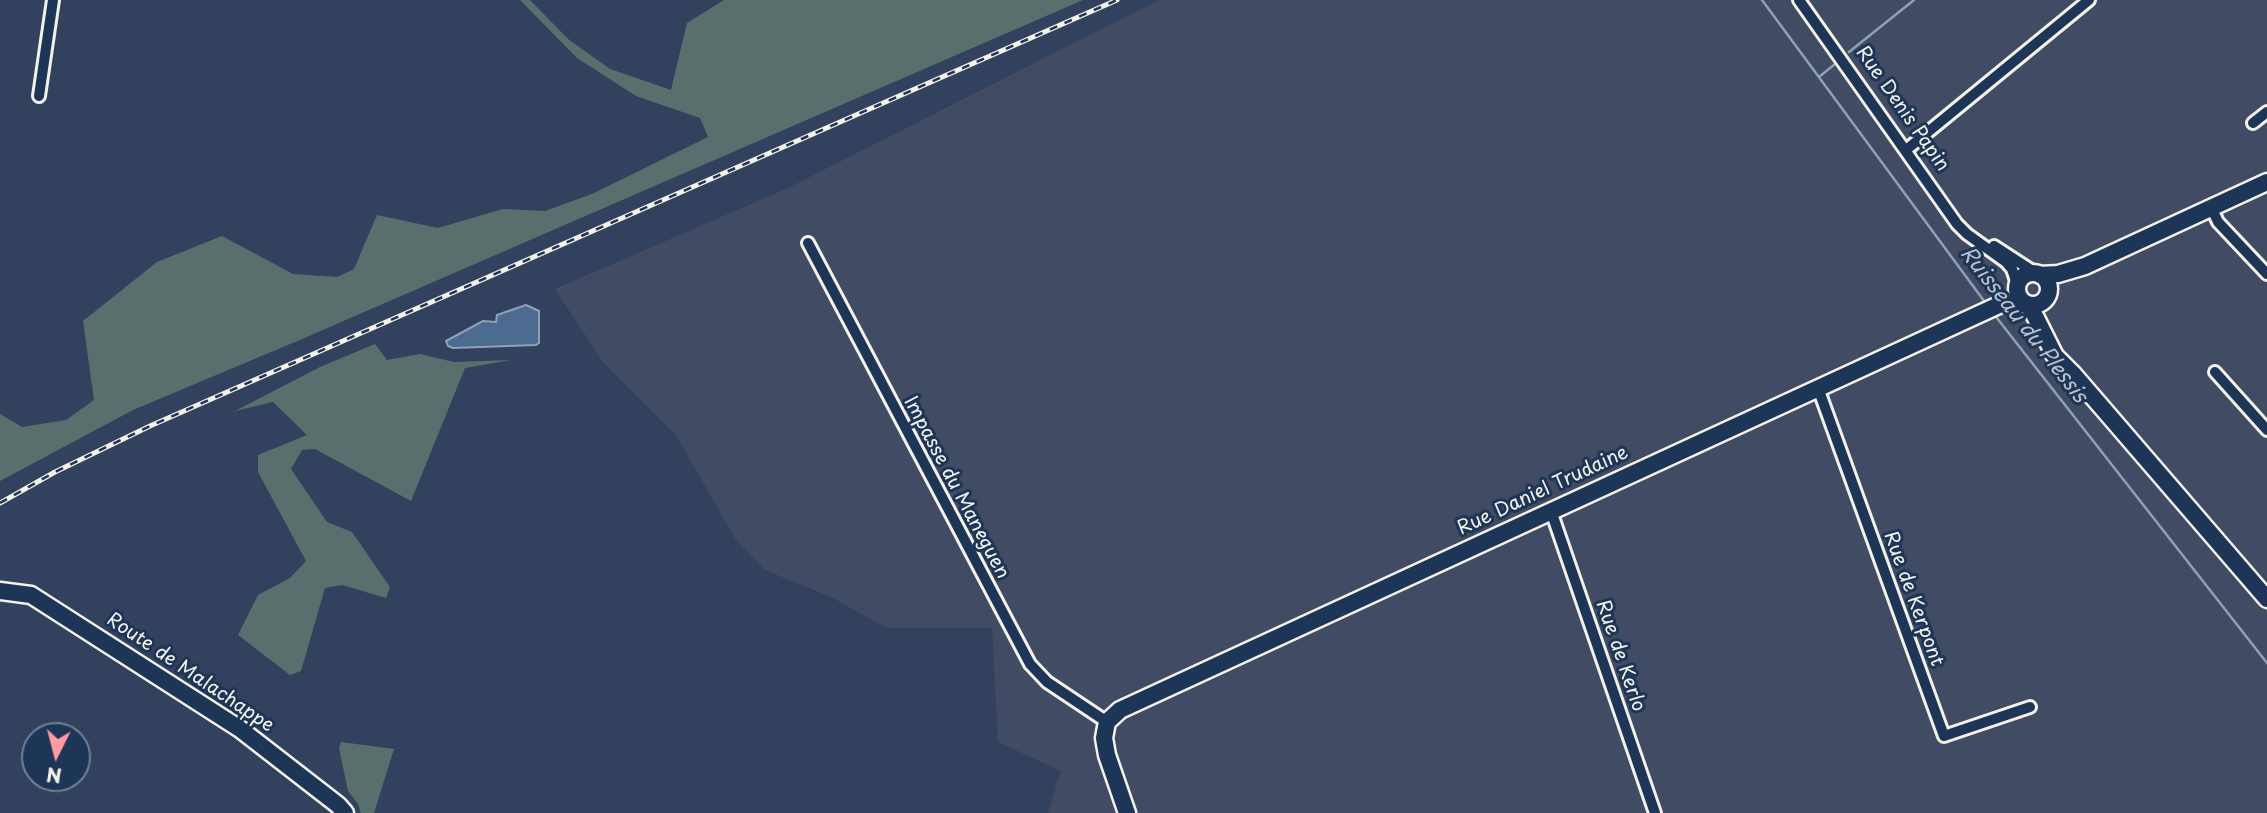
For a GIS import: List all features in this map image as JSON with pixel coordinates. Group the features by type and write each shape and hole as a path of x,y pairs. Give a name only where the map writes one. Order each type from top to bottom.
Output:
{"street":[{"path":"39,96 52,0"},
{"name":"Rue Denis Papin","path":"1799,0 1957,223 2012,269 2021,295 2034,314 2054,356 2074,374 2267,599"},
{"path":"1906,150 2089,0"},
{"path":"2253,123 2267,112"},
{"path":"2085,266 2058,274 2023,276 2021,295 2036,305 2053,287 2085,266 2267,182"},
{"path":"2211,207 2218,222 2267,274"},
{"name":"Rue Denis Papin","path":"1975,240 2001,250 2038,275"},
{"name":"Impasse du Maneguen","path":"808,243 1030,664 1047,682 1107,722"},
{"path":"2038,275 2047,282 2046,297"},
{"name":"Rue Daniel Trudaine","path":"1107,722 1120,710 2021,295"},
{"name":"Rue Denis Papin","path":"2046,297 2052,335 2074,374"},
{"path":"2215,372 2267,430"},
{"name":"Rue de Kerpont","path":"1818,388 1944,736 2030,707"},
{"name":"Rue de Kerlo","path":"1551,510 1655,813"},
{"name":"Route de Malachappe","path":"0,591 31,595 240,729 345,813"},
{"path":"1107,722 1104,738 1107,755 1128,813"}],"shaded area":[{"path":"1159,0 2267,0 2267,813 1048,813 1061,771 998,742 992,628 887,628 831,597 765,570 736,540 676,435 603,362 555,289 788,188"},
{"path":"526,305 539,311 539,343 536,345 448,346 446,341 483,321 496,322 497,315"}],"green space":[{"path":"520,0 530,0 568,39 610,69 671,90 687,23 724,0 1083,0 133,410 0,481 0,414 22,427 66,420 94,400 83,321 157,262 222,236 293,274 337,277 354,269 377,215 438,228 503,209 545,211 592,194 708,137 700,118 636,96 577,58"},
{"path":"375,344 387,360 420,354 454,362 511,360 465,368 411,501 315,449 302,450 291,469 327,522 352,532 390,587 386,598 342,585 325,588 301,671 290,675 238,635 258,595 290,578 306,561 258,472 258,455 307,435 273,402 235,411 320,367"},
{"path":"341,742 394,749 374,813 361,813 348,791 339,748"}],"waterway":[{"name":"Ruisseau du Plessis","path":"1762,0 1987,305"},
{"path":"1849,52 1914,0"},
{"path":"1819,77 1835,64"},
{"name":"Ruisseau du Plessis","path":"1993,313 2267,663"}],"railway":[{"path":"0,503 55,472 150,426 1117,0"}]}
